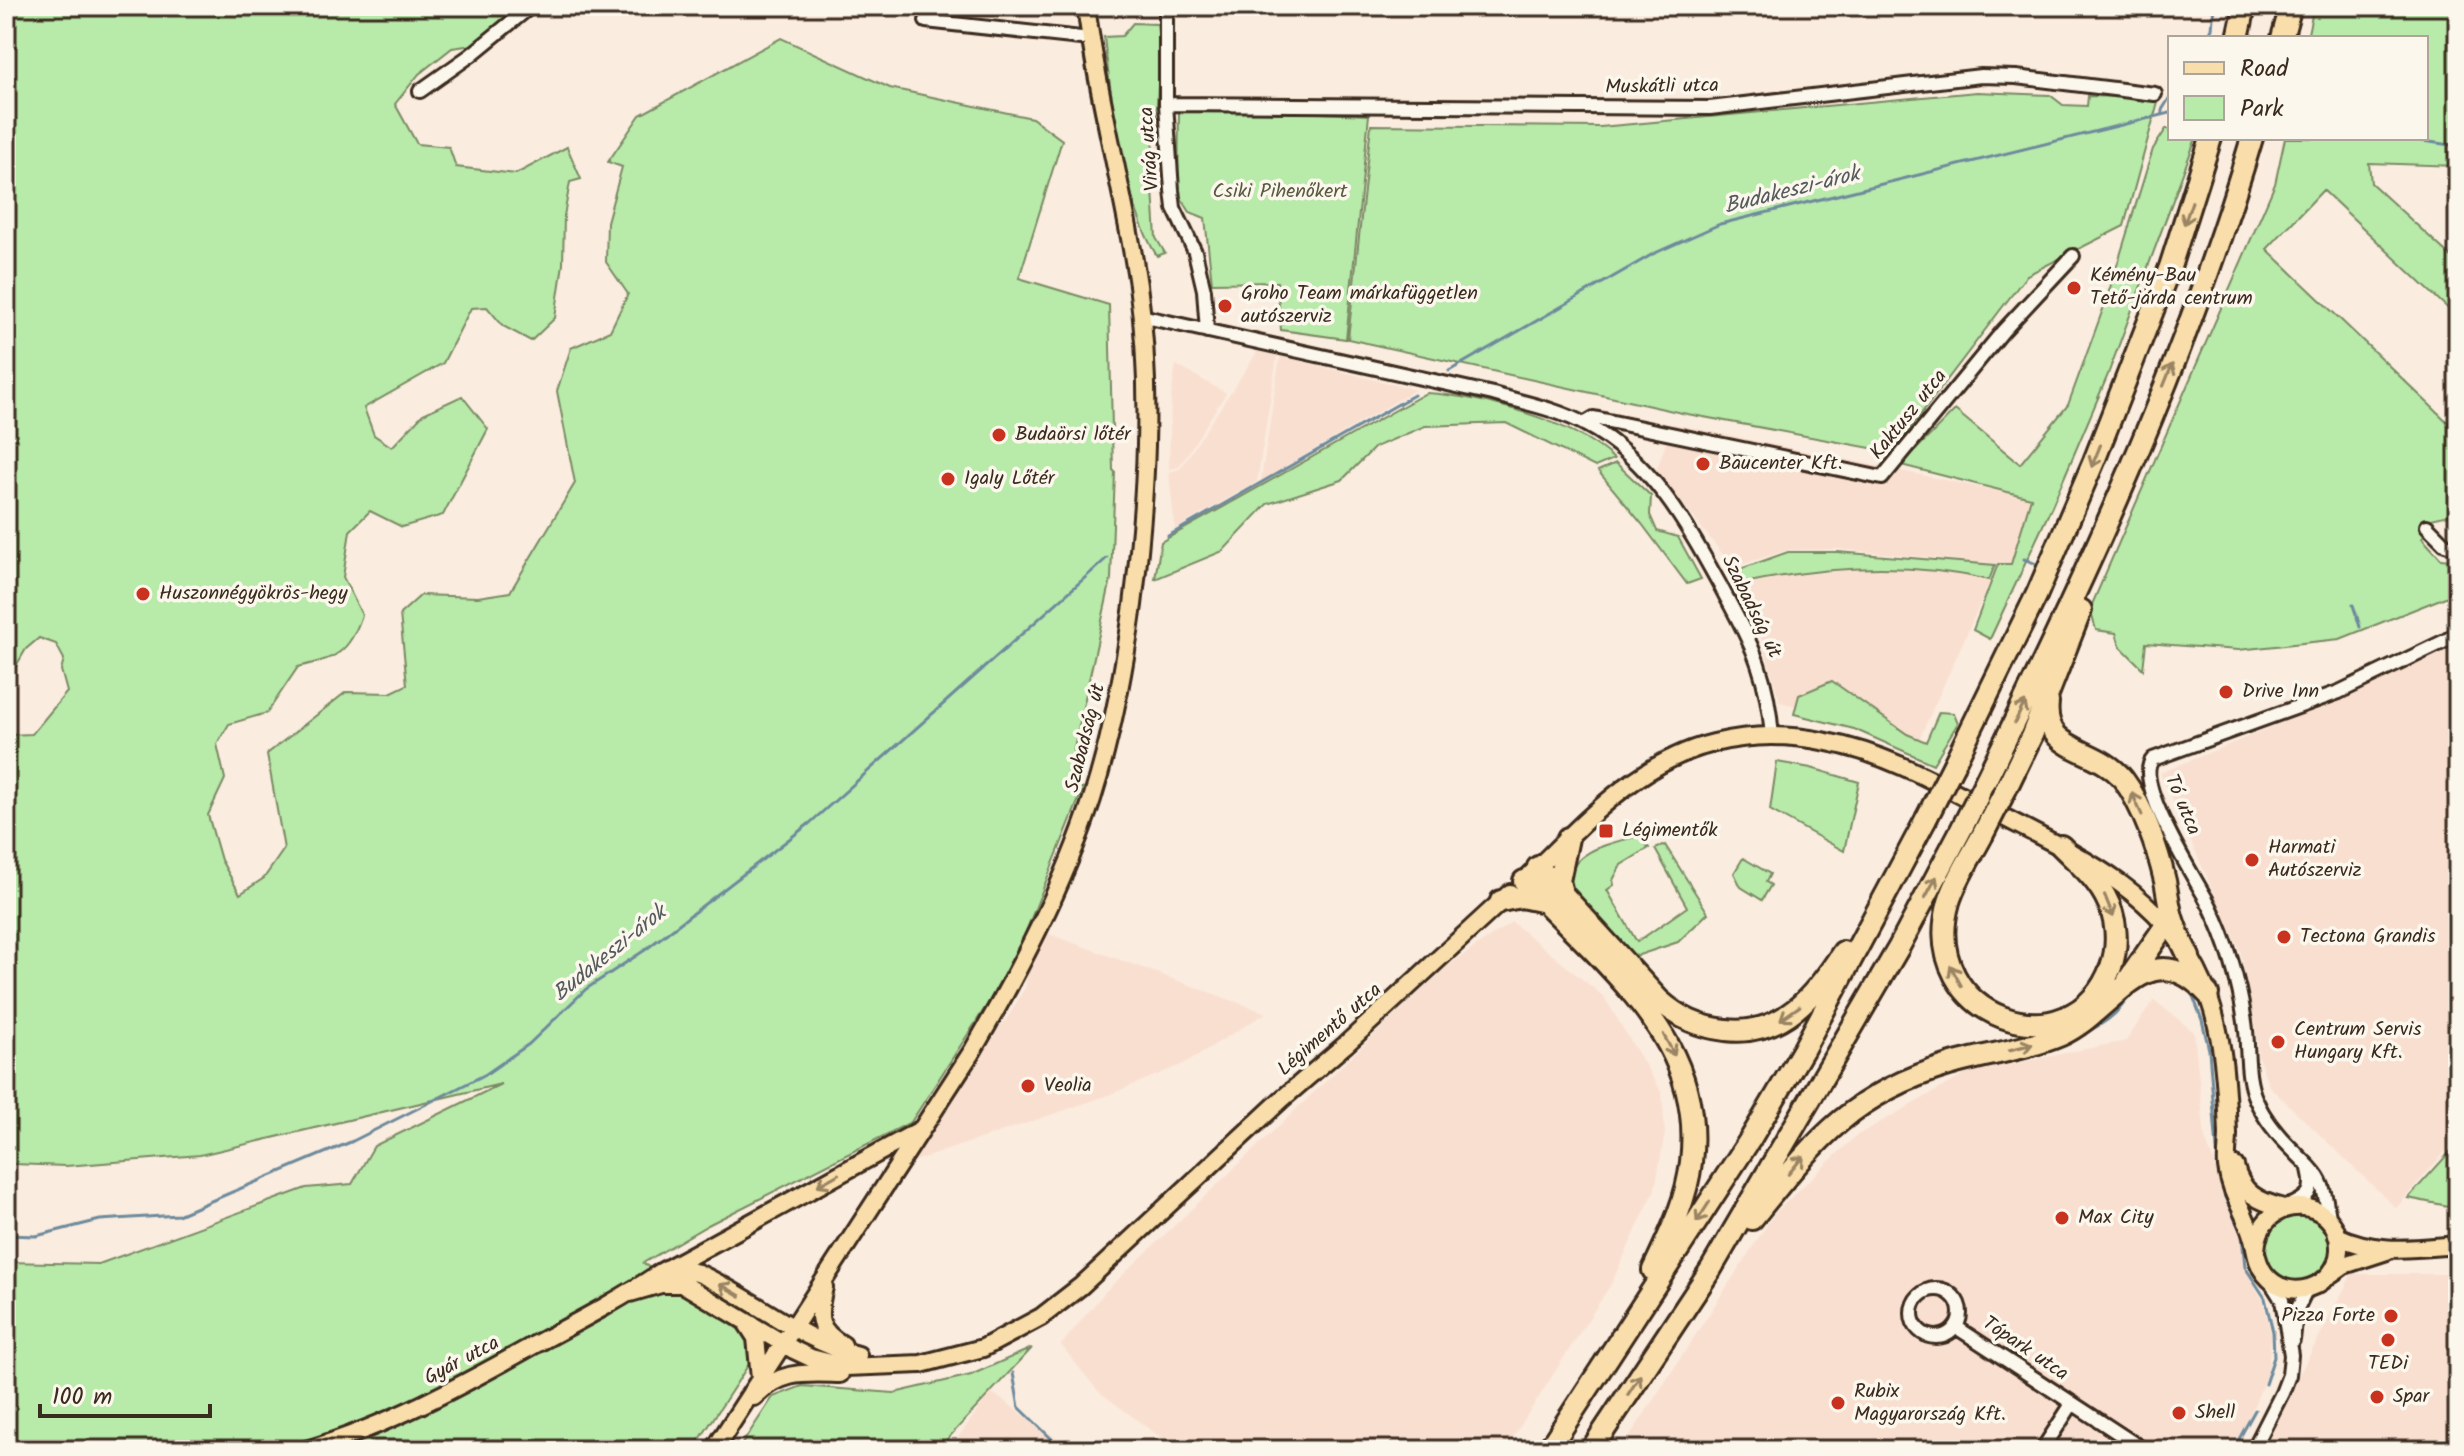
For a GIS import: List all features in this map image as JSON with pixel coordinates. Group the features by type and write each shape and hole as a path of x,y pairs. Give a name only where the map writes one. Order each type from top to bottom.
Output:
{"highway":[{"path":"2238,36 2245,6"},
{"path":"2283,36 2291,6"},
{"path":"1548,1450 1751,1138 1796,1063 1954,764 2041,586 2094,461 2170,267 2210,140"},
{"path":"2061,846 2091,875 2107,899 2116,926 2115,952 2107,976 2088,1002 2057,1019 2023,1023 1990,1012 1956,981 1946,953 1945,929 1950,900 2032,735 2050,690 2079,598 2196,305 2251,140"},
{"path":"1591,1450 1711,1269 1899,947 2079,598"},
{"path":"2050,690 2047,713 2053,733 2066,744 2105,762 2131,792 2161,864 2173,922 2189,957"},
{"path":"1531,874 1670,1010 1706,1027 1749,1031 1767,1027 1785,1017 1820,985 1921,828"},
{"path":"1554,897 1568,838"},
{"path":"1501,901 1521,897 1554,897"},
{"path":"1554,897 1658,1026 1679,1067 1692,1118 1691,1164 1682,1202 1663,1249 1610,1356"},
{"path":"2121,989 2166,925"},
{"path":"1711,1269 1804,1155 1842,1119 1888,1088 1919,1074 2061,1035 2080,1025 2147,971 2179,971 2190,976 2208,994"}],"main road":[{"name":"Szabadság út","path":"740,1412 973,1050 1010,987 1065,868 1091,801 1108,743 1130,627 1143,512 1146,426 1141,316 1132,251 1086,6"},
{"name":"Légimentő utca","path":"782,1344 811,1358 846,1367 905,1367 983,1348 1051,1310 1345,1045 1592,814 1629,784 1682,754 1723,741 1772,736 1862,750 1907,768 2061,846 2120,882 2166,925 2189,957 2208,994 2222,1050 2228,1136"},
{"name":"Gyár utca","path":"306,1450 415,1409 922,1130"},
{"path":"2228,1136 2238,1179 2245,1190 2259,1201 2284,1208 2309,1208 2360,1246 2389,1250 2458,1245"},
{"path":"2228,1136 2227,1167 2231,1187 2250,1229 2259,1266 2269,1279 2283,1287 2307,1289 2344,1265 2389,1250"},
{"path":"861,1162 877,1171 885,1183"},
{"path":"2256,1250 2261,1228 2271,1216 2284,1208"},
{"path":"2330,1275 2338,1257 2334,1229"},
{"path":"661,1272 681,1270 698,1273 820,1342 905,1367"},
{"path":"826,1278 820,1322 830,1337 858,1355"},
{"name":"Gyár utca","path":"630,1293 661,1284 683,1284 782,1344"},
{"path":"746,1322 756,1338 760,1378"},
{"path":"714,1450 740,1412 765,1387 798,1372 837,1374 905,1367"}],"street":[{"path":"420,91 471,55 531,6"},
{"name":"Virág utca","path":"1166,6 1166,104 1174,208 1195,252 1204,290 1207,331"},
{"path":"926,21 1090,39"},
{"name":"Muskátli utca","path":"1166,104 1710,108 1981,76 2016,77 2155,94"},
{"name":"Kaktusz utca","path":"1584,424 1594,418 1882,478 2003,331 2073,256"},
{"name":"Szabadság út","path":"1141,316 1493,394 1549,410 1584,424 1607,438 1630,457 1686,524 1750,641 1765,687 1772,736"},
{"path":"2427,526 2443,543 2458,548"},
{"name":"Tó utca","path":"2334,1229 2321,1182 2277,1133 2254,1096 2245,1021 2232,960 2211,909 2157,807 2149,782 2148,765 2153,759 2339,692 2458,632"},
{"path":"2284,1208 2303,1200 2308,1194 2311,1179 2308,1166"},
{"path":"2269,1279 2282,1300 2291,1355"},
{"path":"1936,1288 1949,1292 1958,1301 1961,1315 1956,1327 1948,1334 1928,1336 1913,1321 1915,1300 1923,1292 1936,1288"},
{"path":"2253,1450 2289,1375 2296,1312 2307,1289"},
{"name":"Tópark utca","path":"1956,1327 2144,1450"},
{"name":"Tópark utca","path":"2042,1450 2072,1404"}],"shaded area":[{"path":"1258,351 1277,356 1257,482 1175,529 1169,472 1180,469"},
{"path":"1280,356 1415,390 1261,481"},
{"path":"1176,365 1226,393 1179,467 1169,469 1171,398"},
{"path":"1673,424 2032,498 2011,565 1837,549 1788,550 1733,567 1656,471"},
{"path":"1875,568 1952,573 1990,582 1917,744 1865,723 1780,702 1761,637 1734,587 1788,576"},
{"path":"2458,638 2458,1137 2396,1208 2269,1086 2258,1056 2256,1027 2241,953 2160,773 2330,703 2439,651"},
{"path":"1512,922 1604,997 1662,1093 1665,1132 1655,1189 1611,1284 1505,1450 1178,1450 1098,1391 1061,1345 1105,1292 1443,969"},
{"path":"1046,933 1266,1013 1183,1064 1106,1096 909,1163 993,1034 1007,1019 1025,988 1028,971"},
{"path":"2154,1000 2194,1032 2205,1139 2243,1236 2244,1266 2263,1301 2271,1335 2268,1372 2235,1450 1621,1450 1774,1214 1856,1136 1968,1073 2126,1041"},
{"path":"2352,1274 2458,1274 2458,1450 2260,1450"},
{"path":"991,1392 1073,1450 949,1450"}],"green space":[{"path":"6,6 517,6 473,45 452,48 419,74 395,104 417,144 449,147 456,167 516,174 567,147 581,179 570,182 555,318 531,341 503,326 487,307 471,308 443,363 364,408 374,435 392,447 423,414 462,396 488,429 443,515 402,527 370,511 350,531 343,577 362,615 352,638 332,657 298,667 267,713 229,724 217,744 225,779 208,815 221,860 240,894 264,878 284,849 267,754 346,692 390,693 407,685 400,614 421,595 478,597 510,592 575,483 557,391 571,348 610,331 628,294 606,262 607,222 622,167 608,162 640,115 781,38 890,88 1032,118 1062,140 1019,278 1109,305 1115,472 1111,579 1067,781 1083,789 1016,956 911,1122 708,1225 643,1263 748,1336 749,1364 693,1450 6,1450 6,1262 99,1264 306,1188 352,1184 374,1146 501,1084 200,1155 66,1166 13,1164 6,1160 6,730 8,735 32,734 67,692 61,670 64,659 56,644 39,638 26,649 6,683"},
{"path":"2314,6 2458,6 2458,166 2369,163 2371,183 2458,263 2458,318 2323,190 2267,249 2458,432 2458,513 2431,519 2422,538 2441,559 2458,561 2458,592 2340,639 2238,650 2146,643 2143,669 2120,646 2116,633 2096,630 2090,609 2275,184 2285,140 2428,140 2428,36 2307,36"},
{"path":"1133,23 1157,24 1160,51 1151,156 1156,238 1165,253 1157,256 1136,209 1128,180 1115,120 1104,37 1122,36"},
{"path":"1977,92 2050,95 2063,105 2087,106 2088,96 2159,98 2124,226 2027,275 1892,452 1682,413 1348,339 1371,125 1600,127"},
{"name":"Csiki Pihenőkert","path":"1179,112 1369,115 1346,339 1281,330 1277,282 1212,283 1205,218 1190,212 1178,193"},
{"path":"2166,129 2168,140 2195,140 2107,377 1990,639 1973,630 1998,564 2011,564 2031,498 1901,465 1955,410 2020,464 2068,405 2106,301 2153,149"},
{"path":"1426,393 1498,405 1551,422 1597,445 1614,459 1595,467 1506,423 1425,426 1375,447 1342,480 1267,504 1223,551 1155,579 1161,542"},
{"path":"1616,463 1651,496 1650,515 1657,531 1678,537 1701,579 1687,584 1598,471"},
{"path":"1788,552 1837,552 1995,565 1989,580 1928,570 1867,568 1806,573 1745,583 1740,569"},
{"path":"1832,681 1907,734 1926,742 1939,712 1954,713 1958,723 1933,764 1854,729 1794,714 1799,695"},
{"path":"1777,762 1859,782 1844,851 1770,810"},
{"path":"1639,836 1649,848 1621,865 1613,880 1614,885 1607,890 1637,942 1687,907 1655,849 1665,845 1708,913 1678,942 1636,956 1623,951 1572,891 1570,878 1573,867 1590,852"},
{"path":"1743,858 1770,874 1766,882 1771,885 1762,900 1741,887 1734,873"},
{"path":"2458,1143 2458,1208 2408,1198"},
{"path":"2298,1214 2322,1224 2332,1248 2322,1272 2298,1282 2274,1272 2264,1248 2274,1224"},
{"path":"1032,1348 937,1450 738,1450 773,1397 802,1386 894,1393 971,1375"}],"waterway":[{"path":"2208,36 2212,29 2214,6"},
{"path":"2162,115 2168,100"},
{"name":"Budakeszi-árok","path":"1449,371 1653,254 1720,224 2168,113"},
{"name":"Budakeszi-árok","path":"2415,140 2458,146"},
{"name":"Budakeszi-árok","path":"1168,536 1414,395"},
{"name":"Budakeszi-árok","path":"6,1235 36,1236 100,1220 178,1215 353,1141 486,1074 529,1044 586,989 645,950 810,823 1107,558"},
{"path":"2024,559 2036,564"},
{"path":"2353,605 2356,614"},
{"path":"2357,617 2360,627"},
{"path":"2187,988 2202,1020 2209,1050 2218,1162 2224,1195 2242,1235 2245,1267 2265,1298 2273,1332 2274,1357 2265,1384"},
{"path":"2076,1038 2107,1020 2120,1009 2131,993"},
{"path":"1961,1072 1977,1068"},
{"path":"1013,1373 1019,1407 1063,1450"},
{"path":"2233,1450 2255,1410"}],"place":[{"name":"Kémény-Bau Tető-járda centrum","path":"2074,288"},
{"name":"Groho Team márkafüggetlen autószerviz","path":"1225,306"},
{"name":"Budaörsi lőtér","path":"999,435"},
{"name":"Baucenter Kft.","path":"1703,464"},
{"name":"Igaly Lőtér","path":"948,479"},
{"name":"Huszonnégyökrös-hegy","path":"143,594"},
{"name":"Drive Inn","path":"2226,692"},
{"name":"Légimentők","path":"1606,831"},
{"name":"Harmati Autószerviz","path":"2252,860"},
{"name":"Tectona Grandis","path":"2284,937"},
{"name":"Centrum Servis Hungary Kft.","path":"2278,1042"},
{"name":"Veolia","path":"1028,1086"},
{"name":"Max City","path":"2062,1218"},
{"name":"Pizza Forte","path":"2391,1316"},
{"name":"TEDi","path":"2388,1340"},
{"name":"Spar","path":"2377,1397"},
{"name":"Rubix Magyarország Kft.","path":"1838,1403"},
{"name":"Shell","path":"2179,1413"}]}
